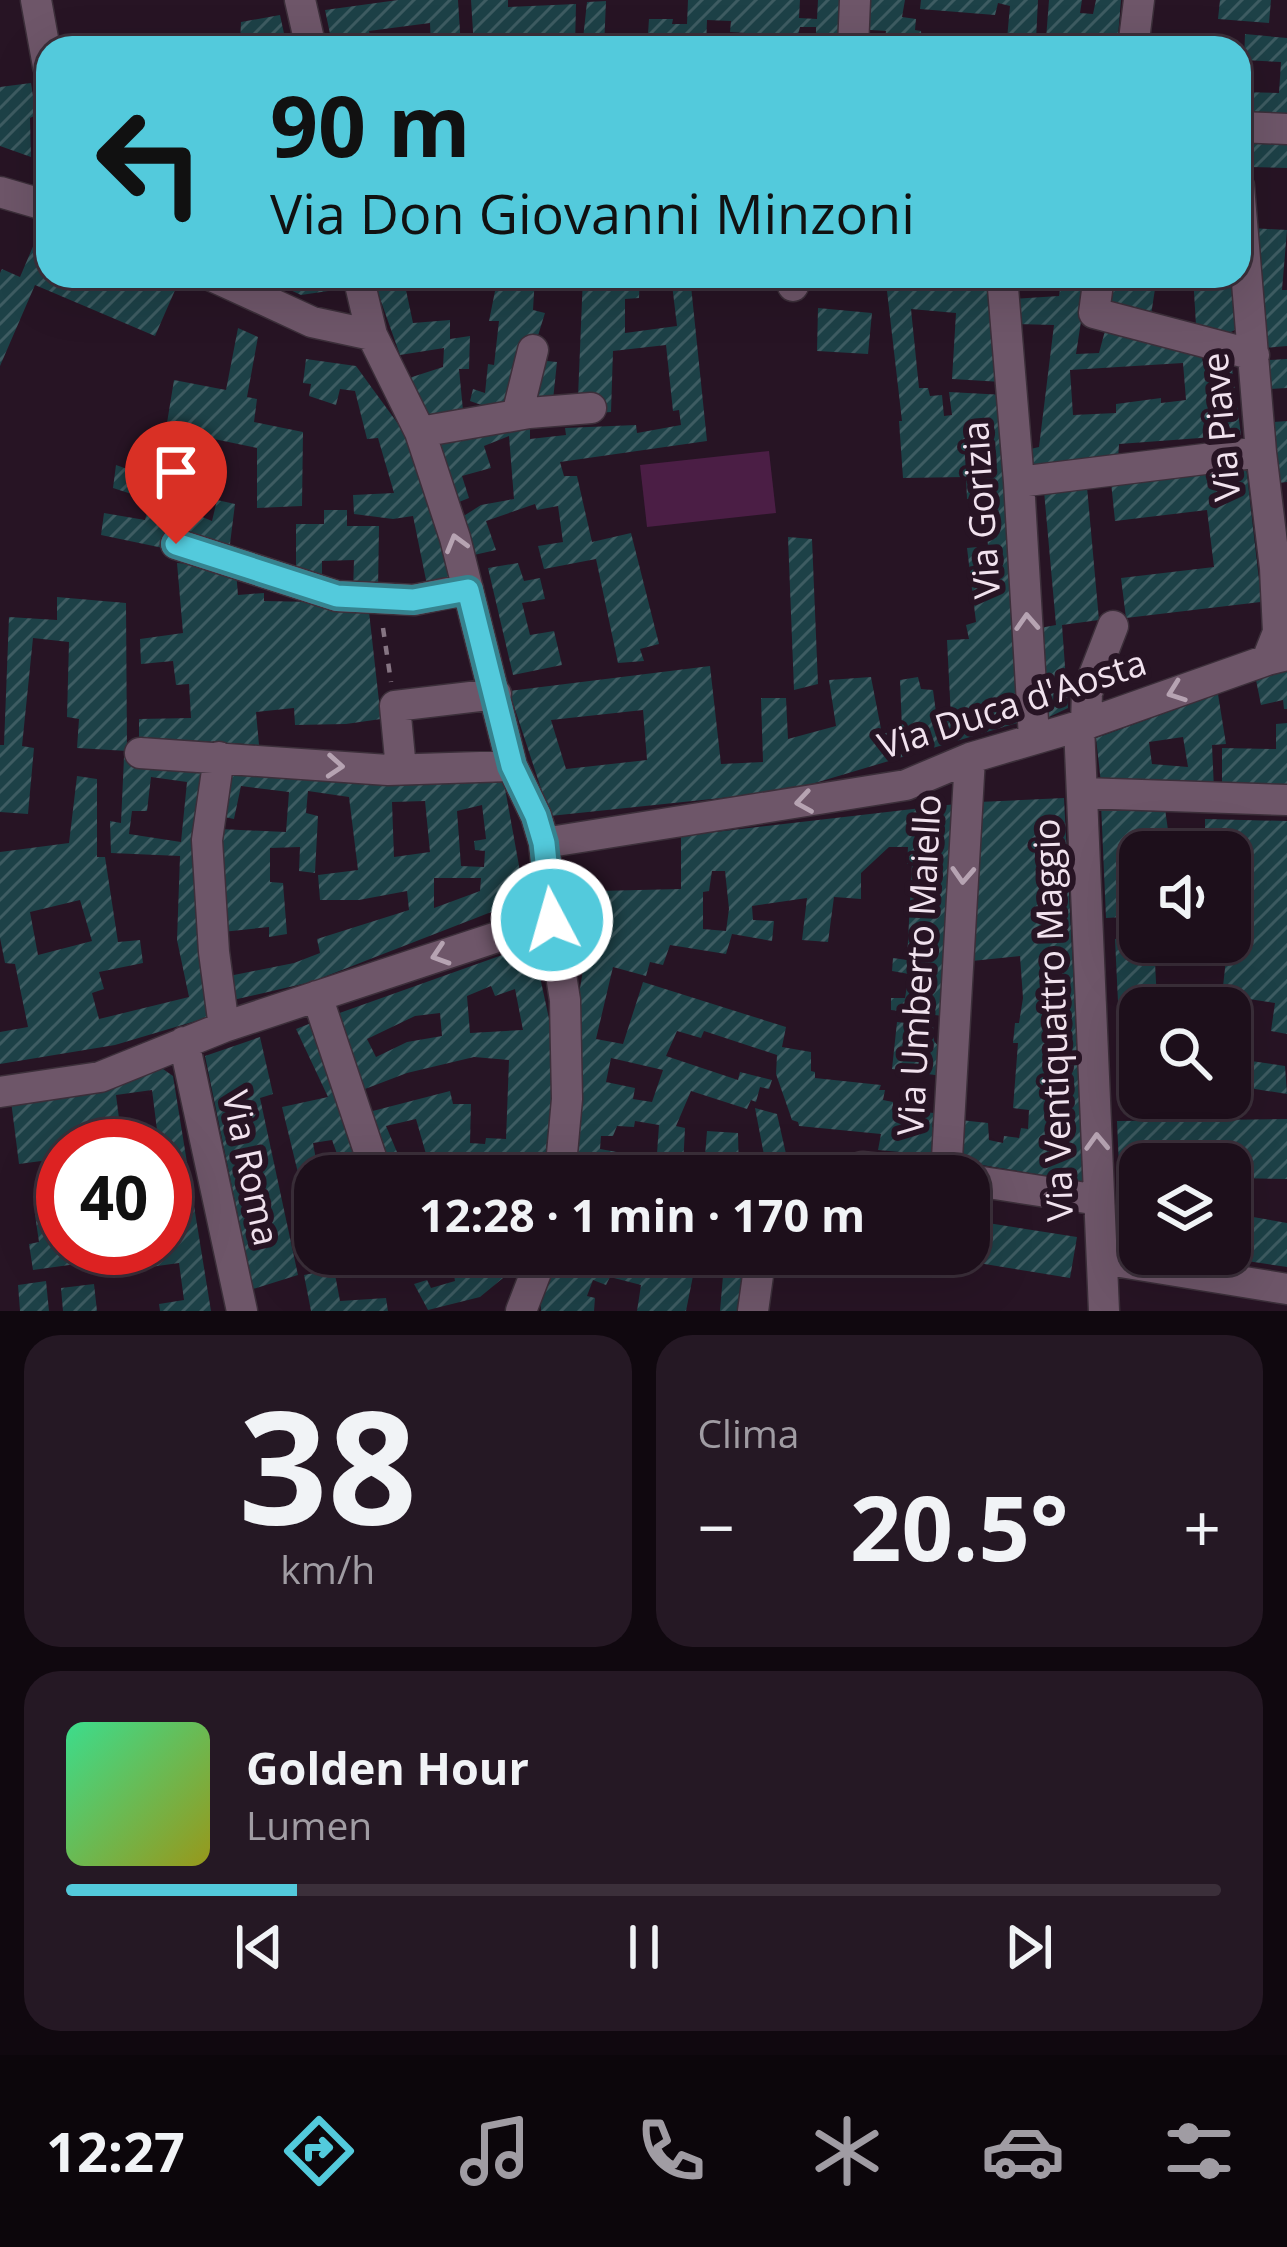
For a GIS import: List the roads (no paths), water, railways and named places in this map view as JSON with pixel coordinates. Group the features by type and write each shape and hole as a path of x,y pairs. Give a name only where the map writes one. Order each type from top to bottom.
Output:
{"street":[{"path":"36,0 43,36"},
{"path":"300,0 308,36"},
{"path":"854,36 855,0"},
{"path":"1134,36 1139,0"},
{"path":"1251,128 1287,130"},
{"path":"0,192 36,202"},
{"path":"238,288 312,322 372,335"},
{"path":"361,288 372,335 420,432 455,538 512,766 540,830 565,1000 567,1099 562,1155"},
{"name":"Via Gorizia","path":"1003,288 1034,739"},
{"path":"1097,288 1094,313 1254,355"},
{"name":"Via Piave","path":"1248,288 1261,452 1276,493 1277,657"},
{"path":"518,415 533,350"},
{"path":"420,432 591,407"},
{"path":"1019,482 1261,452"},
{"path":"176,544 337,596 413,600 468,590"},
{"name":"Via Ventiquattro Maggio","path":"1104,1311 1082,725 1087,693 1112,626"},
{"name":"Via Duca d'Aosta","path":"540,830 906,785 970,758 1082,725 1277,657"},
{"path":"401,769 395,706 496,694"},
{"path":"140,753 401,769 512,766"},
{"path":"218,757 207,841 224,1027"},
{"name":"Via Umberto Maiello","path":"947,1155 970,758"},
{"path":"1083,793 1287,800"},
{"path":"0,1092 100,1077 550,904"},
{"path":"317,996 370,1155"},
{"name":"Via Roma","path":"184,1042 242,1311"},
{"path":"990,1183 1099,1200"},
{"path":"1102,1258 1287,1288"},
{"path":"520,1311 534,1275"},
{"path":"753,1311 758,1275"}]}
